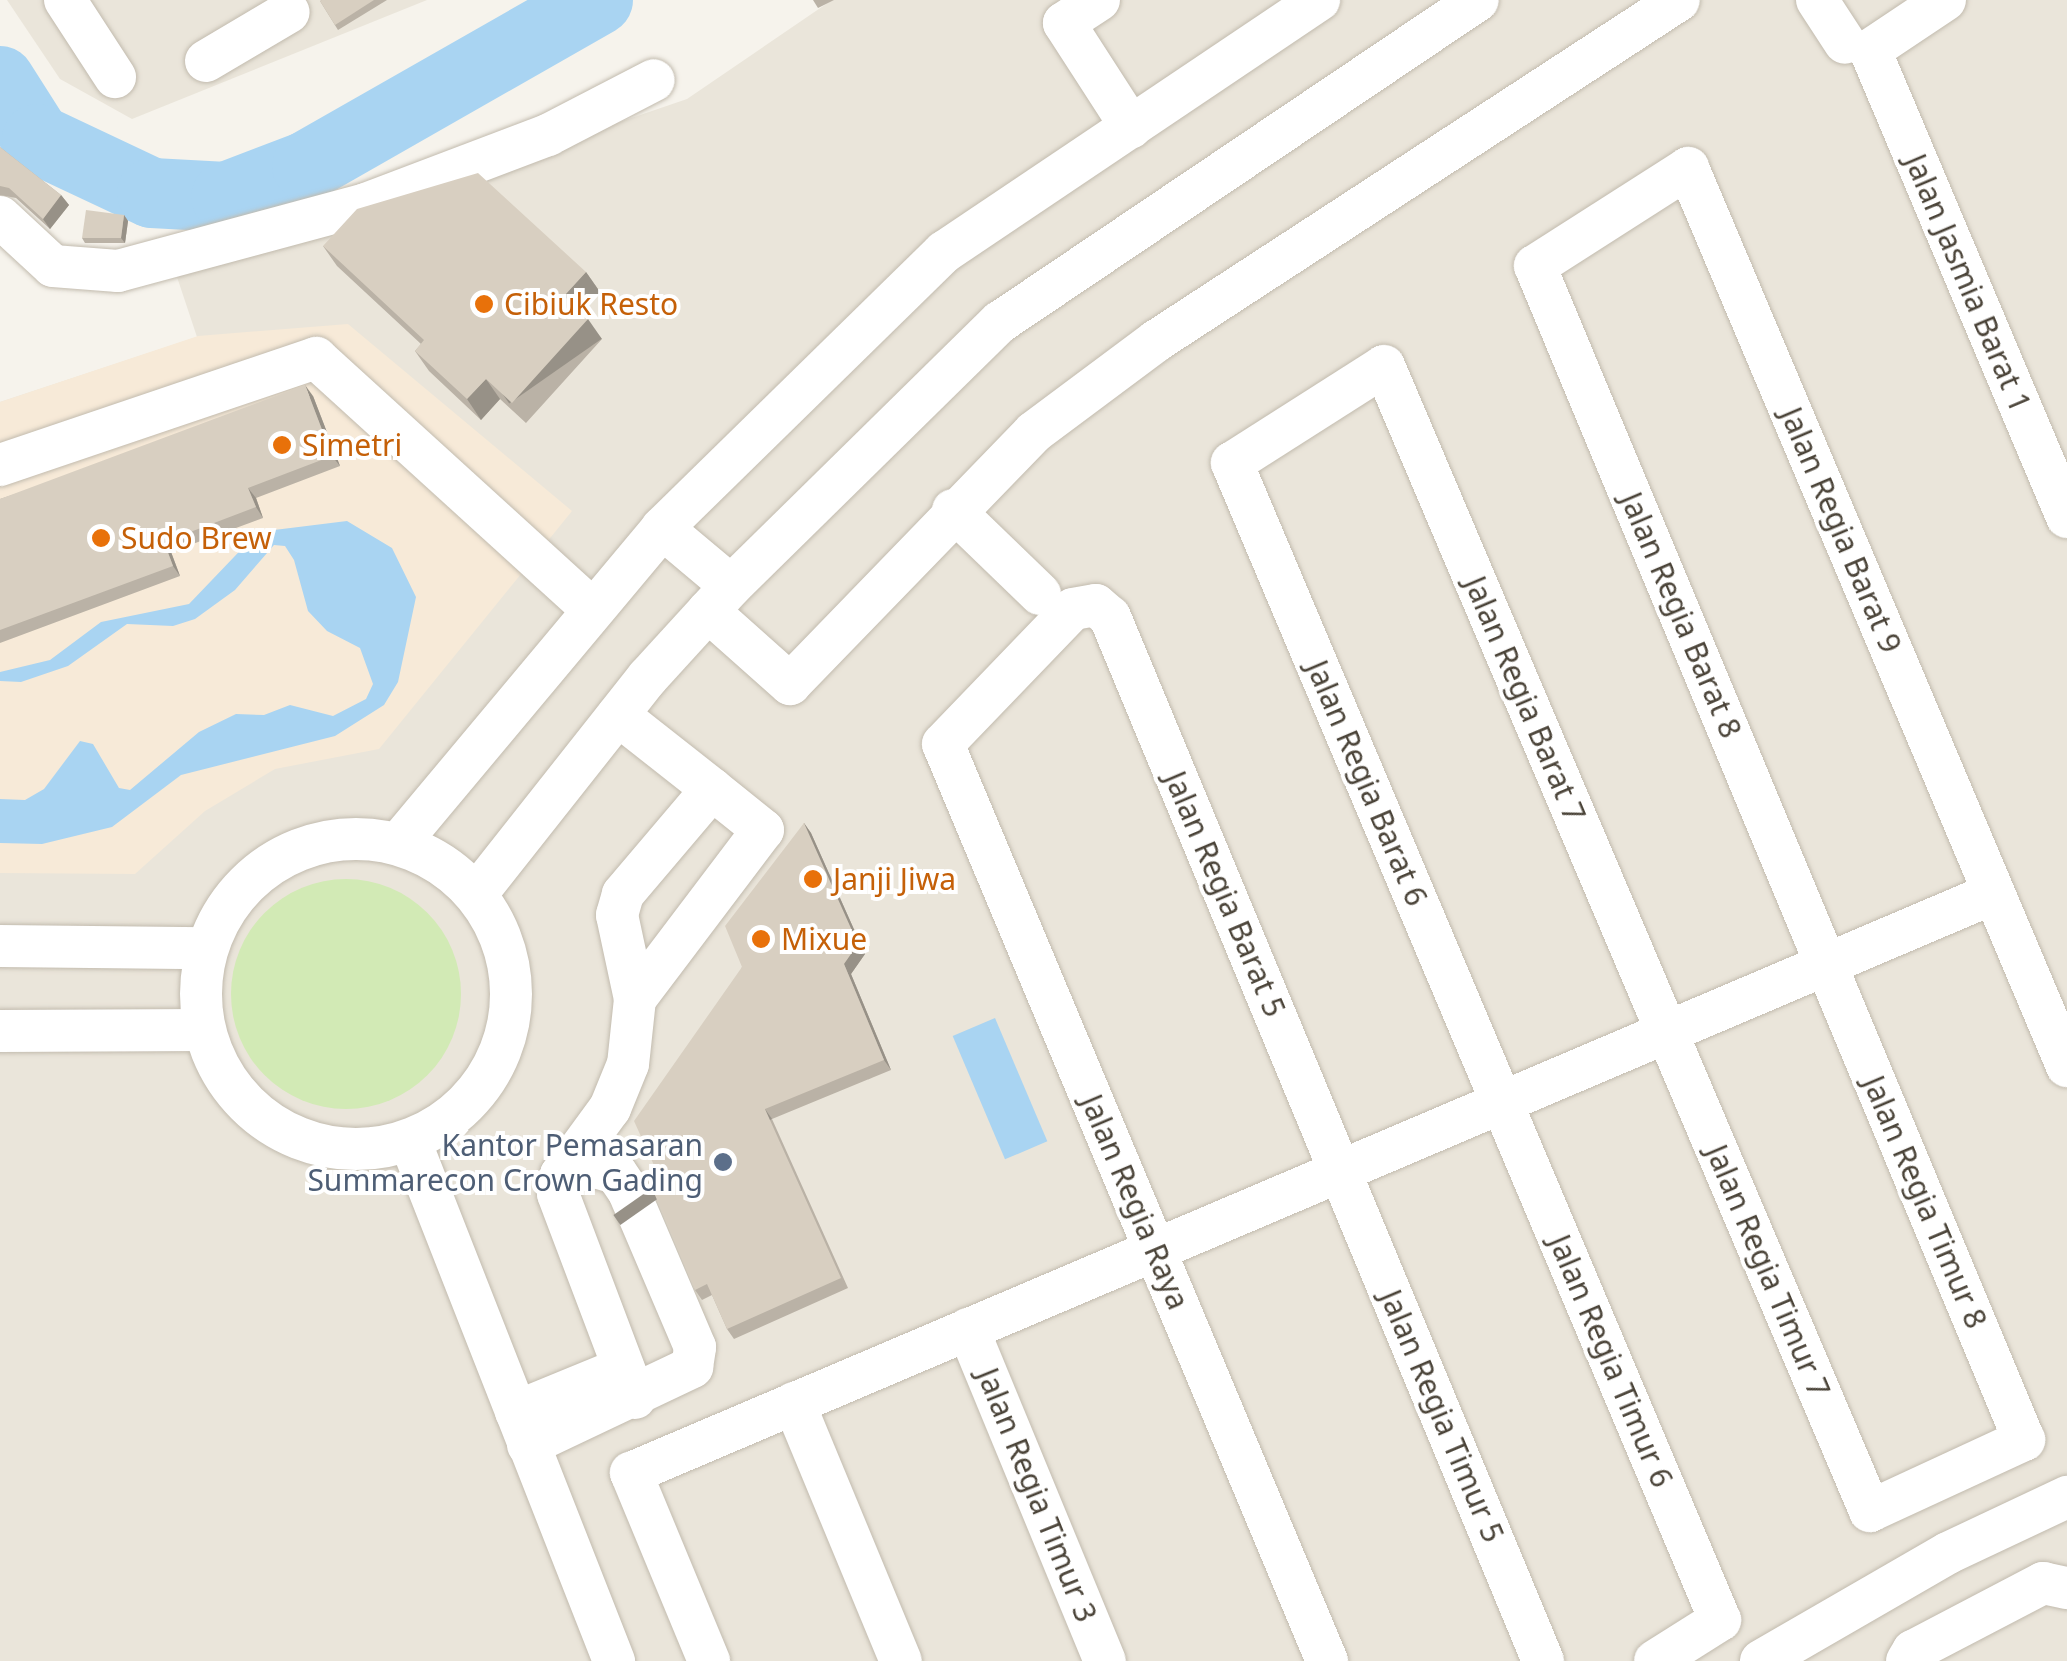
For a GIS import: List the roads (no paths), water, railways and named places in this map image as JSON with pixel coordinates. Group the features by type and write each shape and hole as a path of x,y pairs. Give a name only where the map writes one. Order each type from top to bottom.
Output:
{"street":[{"path":"65,0 114,77"},
{"path":"1100,0 1064,23 1130,126"},
{"path":"398,843 591,608 662,528 944,252 1318,0"},
{"path":"478,892 618,715 720,599 1000,322 1478,0"},
{"path":"662,528 790,684 953,510 1034,432 1156,341 1679,0"},
{"name":"Jalan Jasmia Barat 1","path":"1817,0 1857,46 2067,517"},
{"path":"1857,46 1945,0"},
{"path":"206,61 291,15"},
{"path":"0,217 53,266 118,271 366,204 548,135 654,80"},
{"name":"Jalan Regia Barat 9","path":"1536,266 1688,168 2067,1066"},
{"name":"Jalan Regia Barat 8","path":"1536,266 1826,964"},
{"path":"0,465 316,358 591,608"},
{"name":"Jalan Regia Barat 7","path":"1232,463 1384,366 1666,1032"},
{"name":"Jalan Regia Barat 6","path":"1232,463 1501,1102"},
{"path":"953,510 1040,594"},
{"name":"Jalan Regia Raya","path":"1110,617 1096,605 1072,610 943,744 1327,1661"},
{"name":"Jalan Regia Barat 5","path":"1110,617 1340,1171"},
{"path":"618,715 763,830 636,999"},
{"path":"629,1383 562,1218 562,1175 610,1108 628,1064 636,999 617,914 624,894 712,788"},
{"path":"338,838 398,843 440,862 478,892 501,936 512,985 506,1034 487,1080 454,1117 410,1142 358,1151 307,1142 260,1118 225,1080 204,1030 200,990 206,948 234,895 281,856 338,838"},
{"path":"709,1661 631,1473 1994,893"},
{"path":"0,946 206,948"},
{"name":"Jalan Regia Timur 8","path":"1826,964 2024,1440 1870,1511"},
{"path":"0,1031 204,1030"},
{"name":"Jalan Regia Timur 7","path":"1666,1032 1870,1511"},
{"name":"Jalan Regia Timur 6","path":"1501,1102 1720,1620 1655,1661"},
{"path":"610,1108 632,1159 630,1192"},
{"path":"410,1142 614,1661"},
{"path":"522,1429 629,1383 680,1378 692,1367 694,1347 630,1192 616,1173 595,1167 562,1175"},
{"name":"Jalan Regia Timur 5","path":"1340,1171 1544,1661"},
{"name":"Jalan Regia Timur 3","path":"968,1329 1105,1661"},
{"path":"794,1403 901,1661"},
{"path":"1761,1661 1948,1553 2067,1497"},
{"path":"1907,1661 1914,1651 2044,1583 2067,1588"}],"water":[{"path":"347,521 392,548 416,597 398,682 384,705 335,736 181,775 112,827 42,844 0,843 0,799 25,800 44,789 80,741 93,744 119,788 130,790 199,732 236,714 264,715 290,705 333,716 366,699 373,684 360,648 327,631 308,611 294,560 285,546 274,545 235,590 195,619 173,626 127,624 68,666 21,682 0,681 0,672 50,660 101,622 189,604 258,532"},
{"path":"995,1018 1047,1141 1005,1159 953,1036"}],"waterway":[{"path":"0,81 37,139 152,193 226,197 307,166 598,0"}],"place":[{"name":"Cibiuk Resto","path":"484,304"},
{"name":"Simetri","path":"282,445"},
{"name":"Sudo Brew","path":"101,538"},
{"name":"Janji Jiwa","path":"813,879"},
{"name":"Mixue","path":"761,939"},
{"name":"Kantor Pemasaran Summarecon Crown Gading","path":"723,1162"}]}
